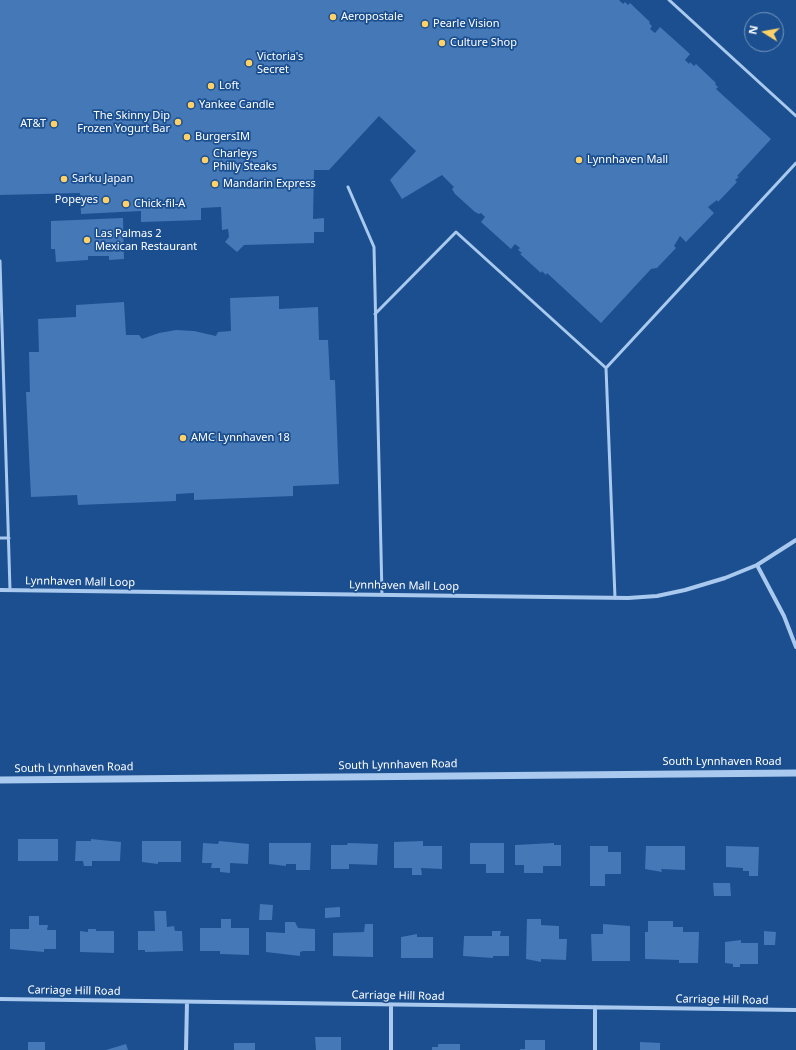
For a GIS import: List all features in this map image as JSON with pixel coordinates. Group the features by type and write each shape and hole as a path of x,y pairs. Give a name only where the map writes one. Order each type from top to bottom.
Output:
{"street":[{"name":"Lynnhaven Mall Loop","path":"0,590 615,598 657,596 685,590 725,578 757,565 796,540"},
{"path":"757,565 784,616 796,647"},
{"name":"South Lynnhaven Road","path":"0,780 796,773"},
{"name":"Carriage Hill Road","path":"0,999 796,1010"},
{"path":"186,1050 187,1002"},
{"path":"391,1005 391,1050"},
{"path":"595,1007 595,1050"}],"lane":[{"path":"669,0 796,116"},
{"path":"615,598 606,368 796,163"},
{"path":"348,188 374,247 382,595"},
{"path":"376,314 456,232 606,368"},
{"path":"0,261 10,590"},
{"path":"0,538 9,538"}],"building":[{"name":"Lynnhaven Mall","path":"0,0 619,0 623,4 625,2 628,5 630,3 650,22 649,23 652,26 650,29 655,33 660,27 690,54 685,60 694,66 696,64 716,83 715,84 718,87 716,89 771,139 737,176 739,177 735,180 737,182 718,202 717,200 708,207 714,213 686,242 680,236 674,246 676,248 657,268 651,269 601,323 547,273 546,275 542,271 541,273 520,254 522,253 518,250 520,248 515,244 511,249 481,222 485,217 481,213 479,214 475,212 455,194 452,189 454,187 442,175 402,199 390,180 416,151 379,116 329,170 314,170 313,219 324,218 324,232 314,232 314,243 244,245 237,252 225,242 229,237 228,229 222,230 221,207 201,208 201,220 141,222 141,211 81,214 80,193 0,195"},
{"name":"Las Palmas 2 Mexican Restaurant","path":"123,218 124,259 109,260 109,256 88,256 88,260 56,262 55,249 51,249 51,221"},
{"name":"AMC Lynnhaven 18","path":"279,296 279,309 318,307 319,340 328,340 330,380 335,380 339,484 293,486 293,496 194,500 194,493 176,494 176,501 78,505 77,495 31,497 26,392 30,392 29,352 39,352 38,319 76,317 76,305 124,302 126,335 139,335 142,339 159,333 176,330 194,331 216,336 218,332 231,331 230,298"},
{"path":"18,839 58,839 58,861 18,861"},
{"path":"91,839 121,842 120,861 92,861 92,866 84,866 83,861 75,861 76,841 91,841"},
{"path":"142,841 181,841 181,862 158,862 158,864 142,862"},
{"path":"219,841 249,844 248,864 230,863 230,873 220,872 220,868 211,868 212,863 202,863 203,843 218,844"},
{"path":"423,841 423,846 442,846 442,869 421,868 422,875 412,875 412,868 394,868 394,842"},
{"path":"269,843 311,843 310,870 296,870 296,864 286,864 286,866 269,864"},
{"path":"348,843 378,844 377,865 349,864 349,869 331,869 331,845 347,845"},
{"path":"470,843 504,843 504,873 486,873 486,864 470,864"},
{"path":"554,843 554,845 561,845 561,866 543,866 543,873 524,873 524,865 515,865 515,845"},
{"path":"590,846 608,846 608,852 621,852 621,874 605,874 605,886 590,886"},
{"path":"646,846 685,846 685,870 661,869 662,872 645,869"},
{"path":"726,846 759,847 758,876 749,876 749,871 743,871 743,868 726,867"},
{"path":"713,883 730,883 731,896 714,896"},
{"path":"260,904 273,905 272,920 259,920"},
{"path":"340,907 340,917 325,918 325,908"},
{"path":"154,911 166,911 167,927 174,926 175,931 182,931 183,951 145,952 145,950 138,950 138,931 155,931"},
{"path":"29,916 39,916 39,925 48,925 47,930 56,930 56,949 44,949 44,952 10,949 10,929 29,929"},
{"path":"221,919 231,919 231,928 249,928 249,955 220,954 220,951 200,951 200,928 221,928"},
{"path":"527,919 541,919 541,925 559,926 559,939 567,939 566,960 541,959 541,962 526,959"},
{"path":"648,921 673,921 673,927 683,927 683,932 699,932 698,963 679,963 679,960 645,959 645,932 648,932"},
{"path":"285,922 295,922 298,928 315,929 315,951 300,952 300,956 266,952 266,932 285,933"},
{"path":"365,924 373,924 373,957 333,956 333,933 364,932"},
{"path":"603,924 630,926 630,961 592,961 591,934 603,934"},
{"path":"88,929 96,929 96,931 114,931 114,953 80,952 80,931 88,932"},
{"path":"492,931 501,931 500,936 509,936 509,956 493,956 493,958 463,956 464,936 492,936"},
{"path":"764,931 776,932 775,945 764,945"},
{"path":"417,934 417,937 433,937 433,958 401,958 401,937"},
{"path":"741,940 741,943 758,943 758,964 740,964 740,967 733,967 733,964 725,963 725,942"},
{"path":"315,1037 341,1037 341,1050 316,1050"},
{"path":"525,1040 545,1040 545,1050 520,1050 525,1049"},
{"path":"28,1042 45,1042 45,1050 28,1050"},
{"path":"640,1042 660,1043 660,1050 640,1050"},
{"path":"234,1043 255,1043 255,1050 234,1050"},
{"path":"126,1044 128,1050 106,1050"},
{"path":"438,1044 460,1044 460,1050 432,1050 432,1047 438,1047"}],"place":[{"name":"Aeropostale","path":"333,17"},
{"name":"Pearle Vision","path":"425,24"},
{"name":"Culture Shop","path":"442,43"},
{"name":"Victoria's Secret","path":"249,63"},
{"name":"Loft","path":"211,86"},
{"name":"Yankee Candle","path":"191,105"},
{"name":"The Skinny Dip Frozen Yogurt Bar","path":"178,122"},
{"name":"AT&T","path":"54,124"},
{"name":"BurgersIM","path":"187,137"},
{"name":"Charleys Philly Steaks","path":"205,160"},
{"name":"Lynnhaven Mall","path":"579,160"},
{"name":"Sarku Japan","path":"64,179"},
{"name":"Mandarin Express","path":"215,184"},
{"name":"Popeyes","path":"106,200"},
{"name":"Chick-fil-A","path":"126,204"},
{"name":"Las Palmas 2 Mexican Restaurant","path":"87,240"},
{"name":"AMC Lynnhaven 18","path":"183,438"}]}
